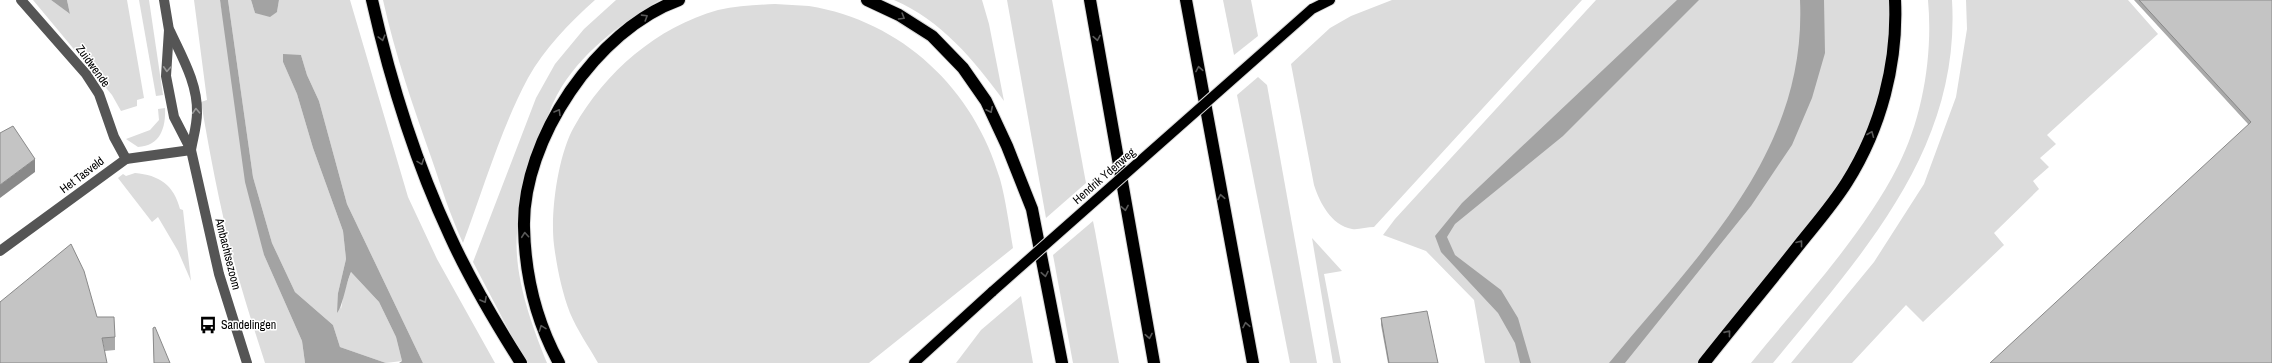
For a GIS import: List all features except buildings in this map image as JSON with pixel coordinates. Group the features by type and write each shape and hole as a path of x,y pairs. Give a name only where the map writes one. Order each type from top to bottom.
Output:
{"highway":[{"path":"372,0 397,96 444,223 465,266 521,363"},
{"path":"559,363 548,343 535,308 528,274 524,226 531,173 551,124 576,82 604,48 633,25 667,4 679,0"},
{"path":"867,0 899,15 932,36 963,68 986,101 1007,146 1032,208 1062,363"},
{"path":"1090,0 1154,363"},
{"path":"1186,0 1253,363"},
{"path":"1704,363 1847,182 1865,148 1879,114 1891,72 1896,26 1895,0"}],"main road":[{"name":"Hendrik Ydenweg","path":"914,363 993,291 1322,0"},
{"name":"Hendrik Ydenweg","path":"1312,10 1330,0"}],"street":[{"name":"Zuidwende","path":"21,0 86,74 99,94 114,137 126,159"},
{"name":"Ambachtsezoom","path":"164,0 169,30 166,76 170,100 174,116 191,150 219,274 247,363"},
{"name":"Ambachtsezoom","path":"169,30 190,73 197,113 191,150"},
{"name":"Het Tasveld","path":"0,251 126,159 191,150"}],"shaded area":[{"path":"33,0 51,0 70,14 67,0 127,0 144,98 137,100 137,106 121,111 112,95"},
{"path":"51,0 67,0 70,14"},
{"path":"139,0 149,0 163,95 156,96"},
{"path":"194,0 220,0 264,255 302,341 305,363 265,363 249,312 224,221 204,122 201,102 207,100"},
{"path":"220,0 228,0 253,177 272,243 295,292 333,325 340,347 386,363 305,363 302,341 264,255 245,182"},
{"path":"228,0 251,0 255,13 277,12 279,0 350,0 408,197 437,259 495,363 423,363 347,204 319,101 307,75 301,55 283,62 297,94 313,148 343,231 346,259 338,293 341,309 344,292 351,272 379,302 396,337 402,361 386,363 340,347 333,325 295,292 272,243 253,177"},
{"path":"251,0 279,0 277,12 270,17 255,13"},
{"path":"383,0 595,0 558,36 534,67 528,78 509,117 463,243 446,200 411,99 393,40"},
{"path":"616,0 660,0 630,19 589,53 566,80 549,112 518,225 517,260 520,278 529,314 547,363 528,363 519,350 473,262 536,98 555,64 584,29"},
{"path":"894,0 982,0 989,24 1004,101 968,56 942,30 911,8"},
{"path":"1007,0 1052,0 1086,183 1046,218"},
{"path":"1223,0 1251,0 1258,36 1234,55"},
{"path":"1392,0 1582,0 1374,227 1352,229 1345,227 1332,218 1323,206 1316,192 1291,64 1330,28 1351,16"},
{"path":"1596,0 1893,0 1894,8 1882,90 1870,129 1849,168 1829,199 1699,363 1485,363 1474,300 1426,251 1383,235 1395,219"},
{"path":"1677,0 1699,0 1563,136 1455,224 1447,237 1455,255 1501,290 1518,318 1531,363 1520,363 1515,343 1498,313 1441,252 1435,236 1462,203"},
{"path":"1800,0 1824,0 1825,53 1812,98 1792,145 1751,206 1625,363 1609,363 1678,282 1711,240 1741,198 1766,153 1786,106 1797,55"},
{"path":"1928,0 1952,0 1951,54 1940,105 1923,152 1899,197 1871,240 1806,323 1773,363 1751,363 1849,243 1867,218 1898,166 1914,127 1924,85 1929,42"},
{"path":"1966,0 2128,0 2158,34 2047,135 2056,144 2040,158 2049,167 2033,181 2039,189 1994,233 2004,245 1923,322 1906,305 1852,363 1791,363 1874,262 1924,184 1956,97 1967,29"},
{"path":"775,4 809,6 843,14 874,27 903,44 930,64 953,89 972,116 988,146 1002,187 1013,248 869,363 598,363 570,313 560,280 554,245 553,217 556,184 568,139 574,127 601,88 617,70 654,40 674,28 718,10"},
{"path":"283,54 301,55 307,75 319,101 347,204 423,363 399,363 402,361 396,337 379,302 351,272 341,305 337,313 338,293 346,259 343,231 313,148 297,94 283,62"},
{"path":"1258,77 1267,85 1317,363 1290,363 1237,95"},
{"path":"165,108 163,129 160,135 152,143 146,146 138,147 126,139 150,130 159,120 158,109"},
{"path":"135,173 151,176 164,183 174,194 180,209 183,210 191,281 178,251 158,217 152,222 118,178 123,174 126,176"},
{"path":"1093,221 1119,363 1073,363 1053,255"},
{"path":"1312,238 1342,271 1324,274 1341,363 1333,363"},
{"path":"1021,296 1033,363 956,363 981,330"}],"place":[{"name":"Sandelingen","path":"208,325"}]}
